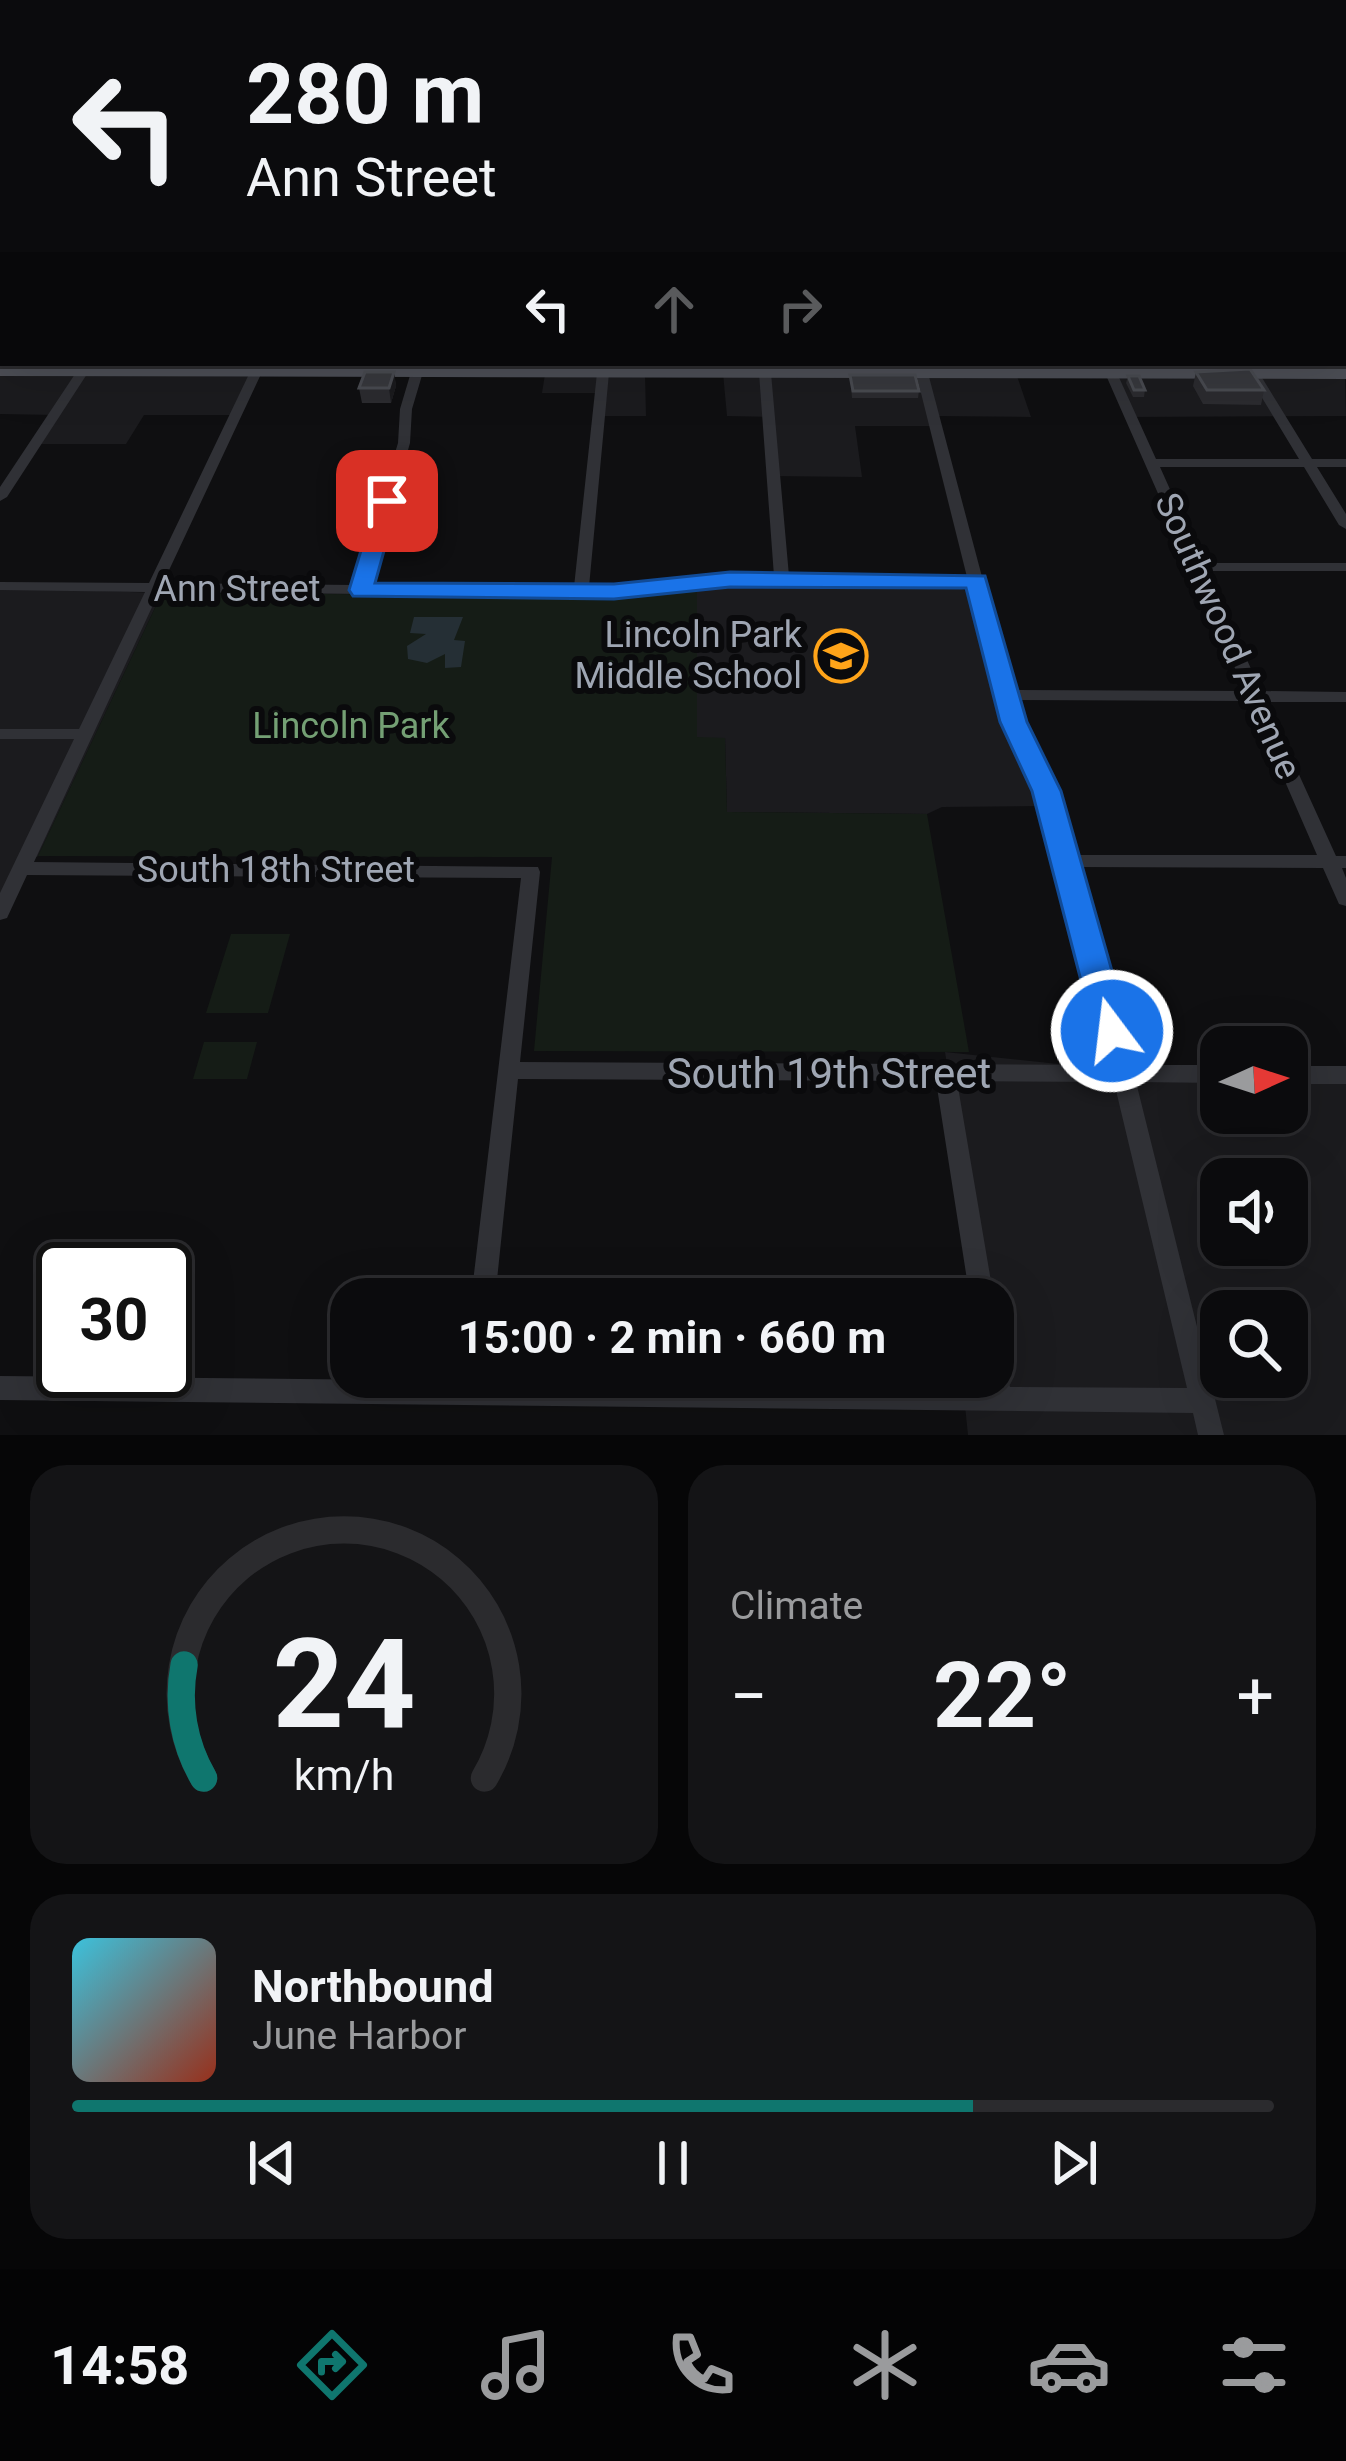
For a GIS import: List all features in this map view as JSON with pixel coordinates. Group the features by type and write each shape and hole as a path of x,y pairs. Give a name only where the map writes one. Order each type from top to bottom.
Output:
{"main road":[{"path":"0,371 521,368 603,373 694,368 765,373 866,368 922,374 1053,368 1111,374 1250,368 1346,374"}],"street":[{"path":"1250,368 1346,525"},
{"path":"0,497 5,482 83,371"},
{"path":"0,913 256,372"},
{"path":"361,590 404,443 406,409 418,372"},
{"path":"581,592 603,373"},
{"path":"765,373 782,579"},
{"path":"922,374 1005,695 1023,746 1047,791 1123,1074 1211,1435"},
{"name":"Southwood Avenue","path":"1111,374 1256,696 1338,862 1346,899"},
{"path":"1150,463 1346,463"},
{"path":"1197,567 1346,567"},
{"name":"Ann Street","path":"0,586 581,592 782,579 976,581"},
{"path":"1005,695 1346,697"},
{"path":"0,734 85,734"},
{"path":"1064,861 1338,862"},
{"name":"South 18th Street","path":"22,868 531,872 508,1070"},
{"path":"485,1278 508,1070"},
{"name":"South 19th Street","path":"508,1070 1200,1074"},
{"path":"945,1074 979,1278"},
{"path":"1308,1075 1346,1075"},
{"path":"0,1388 330,1386"},
{"path":"999,1398 1203,1401"}],"shaded area":[{"path":"235,366 300,366 298,372 258,372 239,415 144,415 126,444 36,444 55,415 0,414 0,371 232,372"},
{"path":"480,366 790,366 790,372 901,372 900,366 988,366 991,372 1016,373 1031,417 935,416 937,426 855,426 862,477 771,476 770,417 727,416 723,373 645,374 646,416 598,416 600,393 542,393 545,374 478,373"},
{"path":"1114,366 1345,366 1346,416 1128,417"},
{"name":"Lincoln Park Middle School","path":"739,585 960,588 970,593 1001,720 1043,806 942,807 927,814 727,812 725,738 697,738 697,589"},
{"path":"0,588 162,593 38,856 18,869 0,906"},
{"path":"414,617 463,617 454,640 465,641 461,667 445,668 445,654 427,663 408,659 407,646 426,634 410,633"},
{"path":"945,1052 1125,1071 1200,1072 1200,1134 1308,1134 1308,1072 1346,1072 1346,1435 968,1435 964,1398 1014,1398 1014,1278 981,1278"}],"green space":[{"name":"Lincoln Park","path":"697,589 697,737 725,738 727,812 927,814 969,1052 534,1051 552,857 38,856 162,593 619,596"},
{"path":"231,934 290,934 268,1013 206,1013"},
{"path":"204,1042 257,1042 247,1079 193,1079"}],"building":[{"path":"1250,369 1264,390 1207,390 1196,372"},
{"path":"365,372 394,372 389,388 359,388"},
{"path":"850,375 915,375 919,391 853,391"},
{"path":"1128,376 1139,376 1145,390 1134,390"}],"place":[{"name":"Lincoln Park Middle School","path":"841,656"}],"route":[{"path":"387,501 361,590 614,592 730,580 976,581 1013,722 1047,791 1112,1031"}]}
